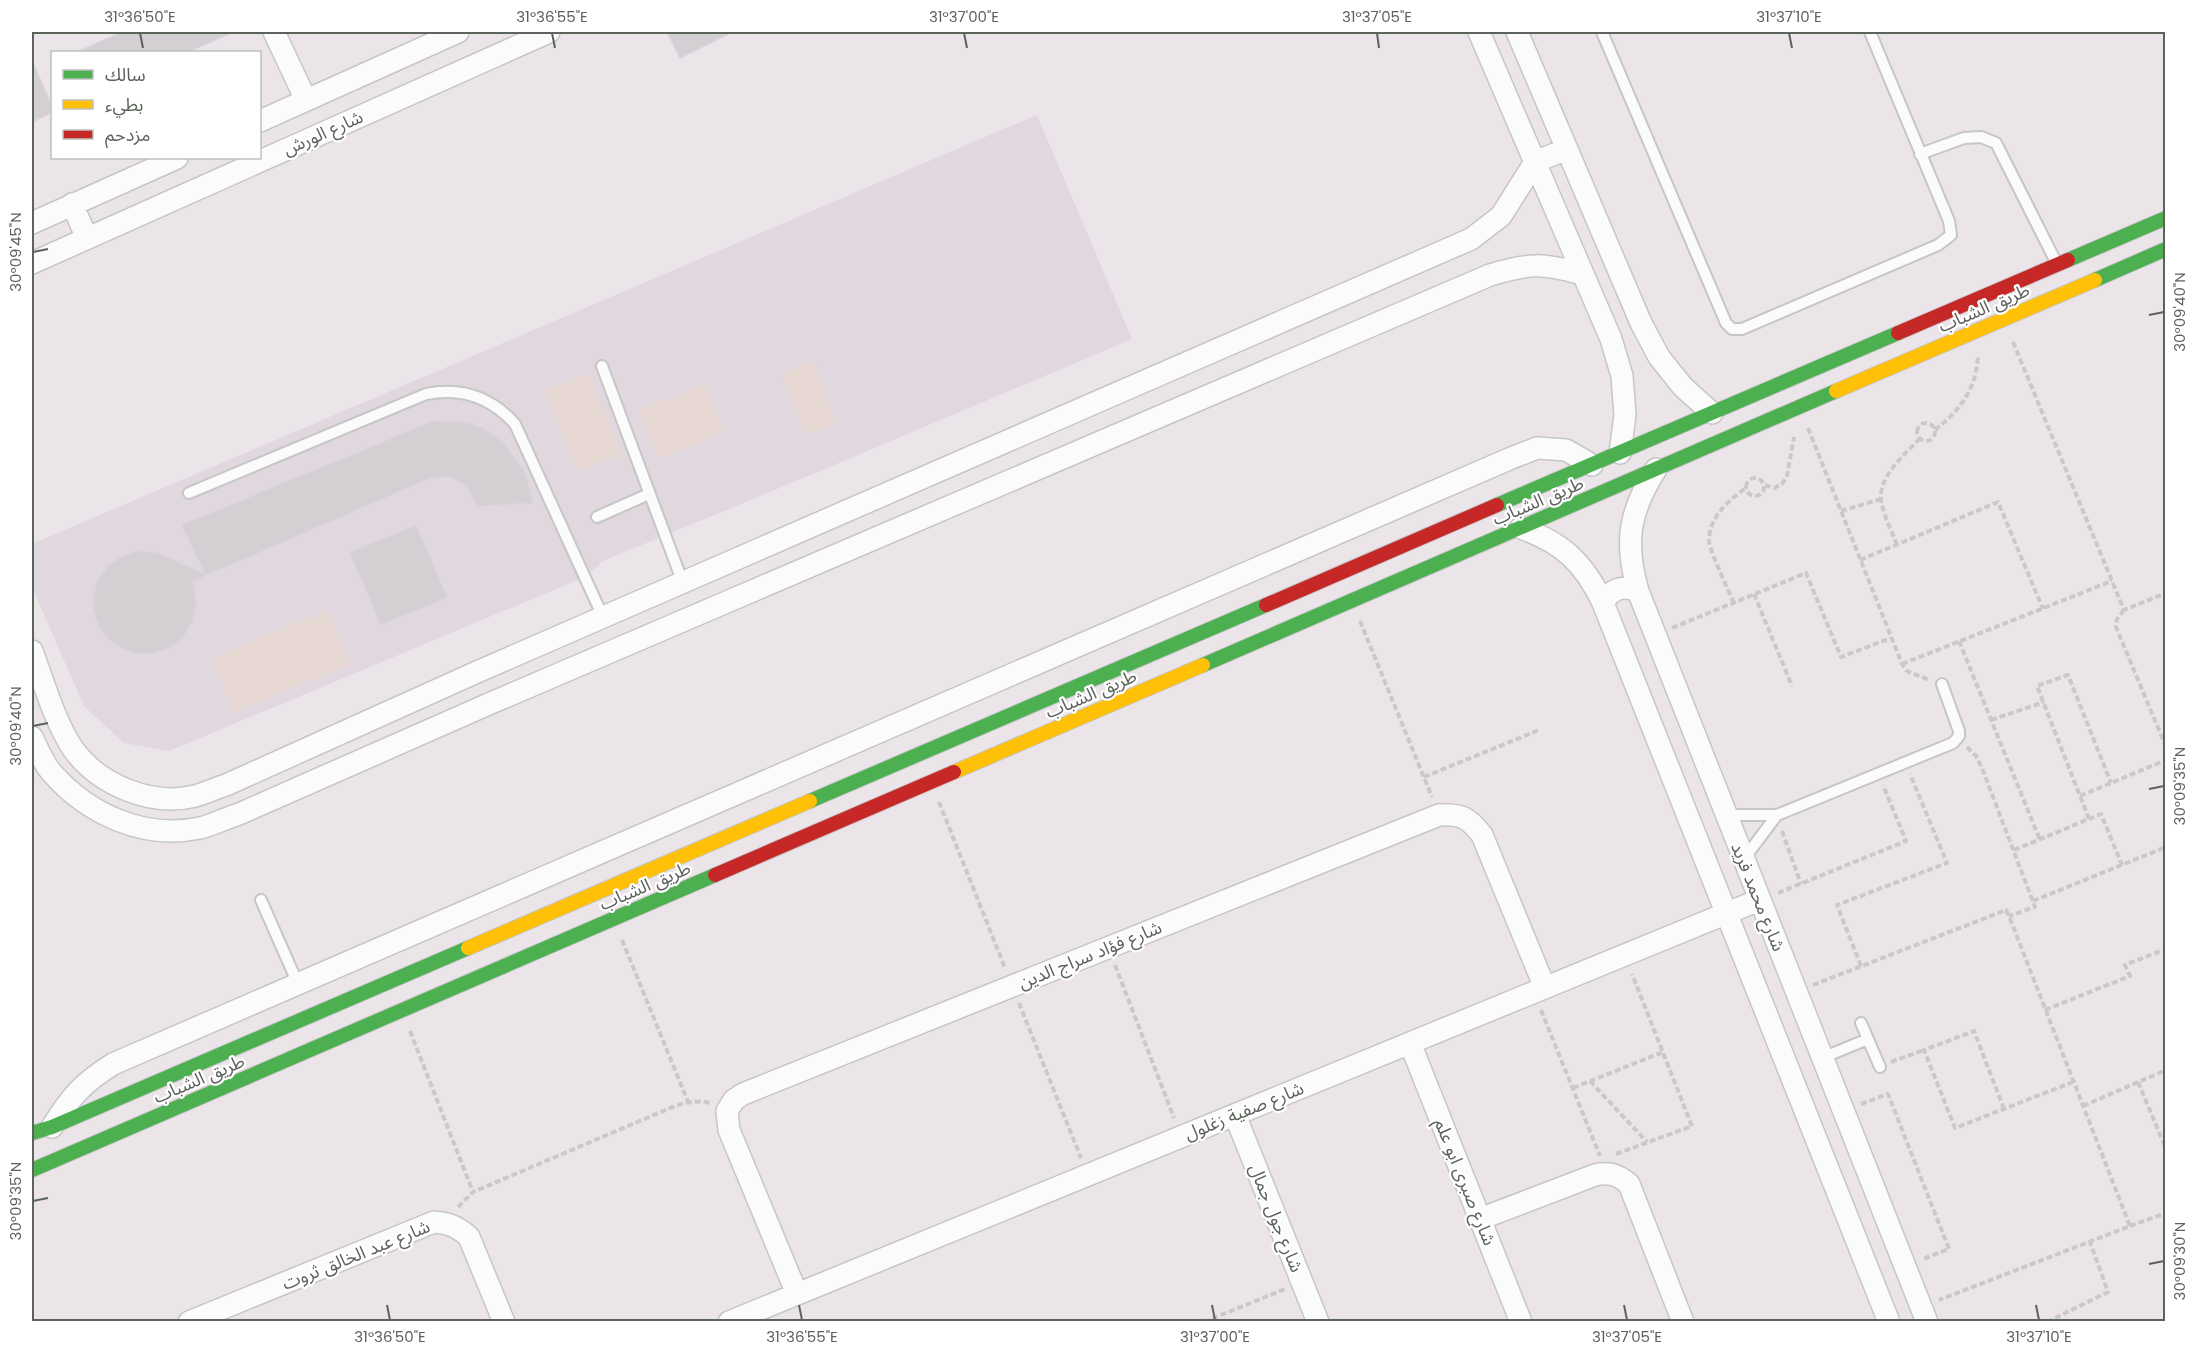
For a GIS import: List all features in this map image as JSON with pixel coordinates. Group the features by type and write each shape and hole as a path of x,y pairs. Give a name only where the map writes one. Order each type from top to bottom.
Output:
{"street":[{"path":"274,32 306,100"},
{"name":"شارع الورش","path":"261,121 458,32"},
{"name":"شارع الورش","path":"32,263 549,32"},
{"path":"1479,32 1611,339 1622,376 1624,414 1620,453"},
{"path":"1517,32 1641,322 1659,357 1683,387 1712,413"},
{"path":"32,651 58,719 74,749 97,774 127,790 160,798 194,796 226,785 477,672 973,458 1471,239 1501,216 1534,162 1567,149"},
{"path":"32,223 175,159"},
{"path":"72,204 87,238"},
{"name":"طريق الشباب","path":"32,1133 52,1127 2166,218"},
{"name":"طريق الشباب","path":"32,1170 2166,249"},
{"path":"32,737 50,771 80,801 117,821 157,830 199,828 239,814 491,703 1490,275 1520,266 1552,265 1582,274"},
{"path":"52,1127 68,1101 88,1080 113,1064 1509,459 1537,448 1566,450 1592,465"},
{"path":"973,458 987,490"},
{"name":"شارع محمد فريد","path":"1656,469 1642,491 1633,515 1629,540 1630,566 1725,815 1924,1314"},
{"path":"817,525 831,557"},
{"name":"شارع محمد فريد","path":"1521,528 1542,536 1571,556 1593,582 1603,603 1889,1322"},
{"path":"1603,603 1617,588 1628,587 1638,591"},
{"path":"477,672 491,703"},
{"path":"1439,815 1456,814 1472,821 1482,835 1540,990"},
{"name":"شارع فؤاد سراج الدين","path":"727,1111 734,1100 743,1094 1439,815"},
{"name":"شارع صفية زغلول","path":"729,1322 765,1315 797,1294 1759,900"},
{"name":"شارع صبرى ابو علم","path":"1410,1043 1521,1322"},
{"path":"727,1111 729,1130 797,1294"},
{"name":"شارع جول جمال","path":"1235,1115 1318,1322"},
{"path":"1480,1219 1595,1176 1607,1173 1619,1176 1629,1184 1683,1322"},
{"name":"شارع عبد الخالق ثروت","path":"189,1322 434,1222 449,1223 469,1237 504,1322"}],"lane":[{"path":"1602,32 1726,323 1732,329 1742,329 1916,255 1938,245 1951,235 1949,221 1870,32"},
{"path":"1920,154 1964,138 1981,137 1996,143 2058,265"},
{"path":"602,366 683,583"},
{"path":"189,493 426,394 449,391 477,396 504,412 515,424 603,617"},
{"path":"597,517 649,494"},
{"path":"1725,815 1777,815 1956,740 1959,731 1942,684"},
{"path":"1743,860 1777,815"},
{"path":"261,900 298,984"},
{"path":"1862,1023 1880,1067"},
{"path":"1822,1058 1868,1039"}],"path":[{"path":"2004,320 2124,610"},
{"path":"1935,430 1928,423 1922,424 1917,434 1925,441 1930,440 1935,430 1955,413 1970,392 1978,366 1980,330"},
{"path":"1734,603 1709,542 1715,520 1728,501 1746,488 1751,478 1762,480 1765,485 1774,488 1782,484 1787,476 1800,407"},
{"path":"1800,407 1902,664 1907,671 1942,684"},
{"path":"1897,545 1881,499 1882,488 1891,469 1920,438"},
{"path":"1746,488 1754,496 1764,491 1765,485"},
{"path":"1841,511 1881,499"},
{"path":"1860,560 1998,502 2043,609"},
{"path":"1655,635 1806,573 1841,657 1892,638"},
{"path":"1902,664 2112,581"},
{"path":"2166,593 2124,610 2116,619 2116,627 2166,747"},
{"path":"1754,594 1792,686"},
{"path":"1352,601 1439,815"},
{"path":"1959,641 2040,840"},
{"path":"2089,819 2037,686 2068,675 2110,783"},
{"path":"1991,720 2044,702"},
{"path":"1424,777 1539,730"},
{"path":"1956,740 1976,756 2035,907 2009,916"},
{"path":"2080,796 2166,760"},
{"path":"1861,966 1837,905 1947,863 1905,762"},
{"path":"1759,900 1906,841 1878,773"},
{"path":"2014,850 2102,814 2122,865"},
{"path":"1777,815 1802,884"},
{"path":"2033,901 2166,847"},
{"path":"1796,991 2006,910 2130,1226"},
{"path":"614,920 688,1102"},
{"path":"1108,948 1182,1137"},
{"path":"2045,1010 2130,976 2125,965 2166,949"},
{"path":"1540,990 1573,1088 1601,1159 1692,1126 1625,956"},
{"path":"402,1011 473,1192"},
{"path":"1880,1067 1974,1031 2004,1109"},
{"path":"1924,1050 1955,1128 2073,1082"},
{"path":"1573,1088 1663,1052"},
{"path":"2083,1106 2166,1070"},
{"path":"1590,1081 1647,1142"},
{"path":"2138,1082 2166,1149"},
{"path":"1843,1111 1888,1094 1949,1249 1905,1266"},
{"path":"449,1223 458,1206 473,1192 688,1102 702,1101 715,1104 727,1111"},
{"path":"1924,1314 2090,1242 2166,1213"},
{"path":"2047,1322 2108,1292 2090,1242"},
{"path":"1204,1322 1302,1282"}],"shaded area":[{"path":"1037,115 1132,339 603,561 585,577 169,751 124,743 84,706 32,587 32,544"},
{"path":"814,362 836,424 805,435 782,373"},
{"path":"588,373 622,454 578,472 545,391"},
{"path":"705,384 724,433 658,459 639,410"},
{"path":"328,610 350,664 233,712 211,658"}],"building":[{"path":"122,32 233,32 190,51 79,51"},
{"path":"667,32 732,32 680,58"},
{"path":"32,61 51,104 51,112 32,122"},
{"path":"434,421 463,422 483,428 503,443 525,472 533,503 477,506 467,486 451,476 430,478 193,581 196,605 192,622 183,637 169,648 152,653 136,653 122,648 109,639 99,626 94,611 94,596 98,580 108,566 123,556 140,551 157,553 205,574 182,525"},
{"path":"416,525 447,597 381,625 350,553"}],"traffic: fast":[{"path":"2068,260 2166,218"},
{"path":"2095,280 2166,249"},
{"path":"1497,505 1898,333"},
{"path":"1203,665 1836,391"},
{"path":"810,801 1266,605"},
{"path":"32,1170 715,875"},
{"path":"32,1133 52,1127 468,948"}],"traffic: slow":[{"path":"1836,391 2095,280"},
{"path":"954,772 1203,665"},
{"path":"468,948 810,801"}],"traffic: jam":[{"path":"1898,333 2068,260"},
{"path":"1266,605 1497,505"},
{"path":"715,875 954,772"}]}
